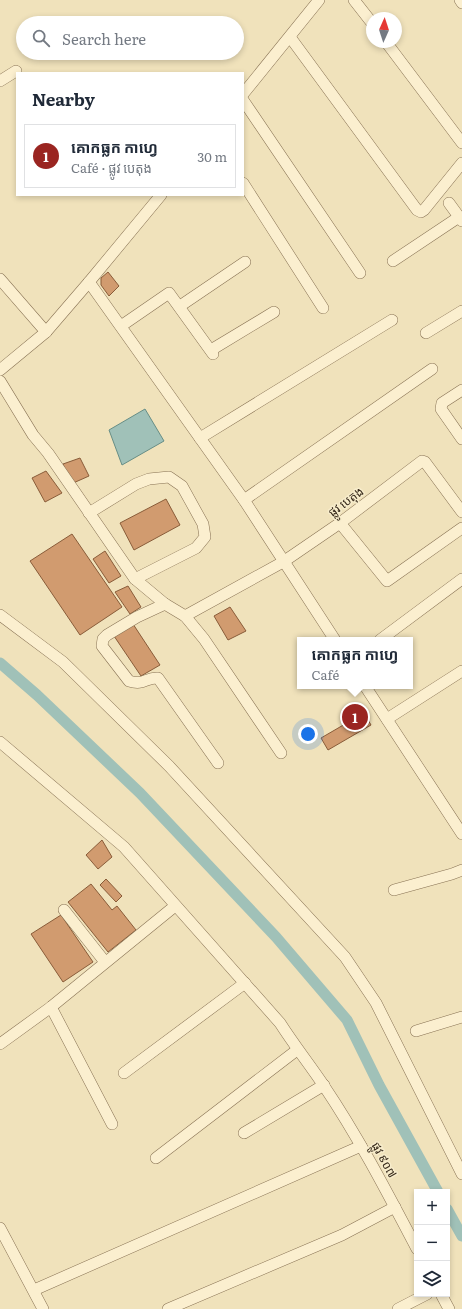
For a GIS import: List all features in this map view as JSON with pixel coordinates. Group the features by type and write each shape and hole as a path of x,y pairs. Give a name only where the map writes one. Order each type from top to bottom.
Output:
{"street":[{"path":"244,93 319,0"},
{"path":"354,0 366,15"},
{"path":"290,37 417,210 421,212 424,210 462,163"},
{"path":"391,48 462,143"},
{"path":"0,81 16,71"},
{"path":"244,101 360,273"},
{"path":"244,186 323,308"},
{"path":"0,370 46,332 160,196"},
{"path":"393,261 460,219 449,203"},
{"path":"180,306 245,262"},
{"path":"0,279 46,332"},
{"path":"89,282 244,500 333,637"},
{"path":"121,326 169,293 180,306 212,352 274,312"},
{"path":"426,333 462,311"},
{"path":"200,438 392,320"},
{"path":"244,500 432,369"},
{"path":"0,380 33,435 48,453 135,579 165,604 185,616 204,639 282,753"},
{"path":"462,390 442,403 441,408 462,439"},
{"name":"ផ្លូវ បេតុង","path":"185,616 283,562 340,523 424,461 462,512"},
{"path":"89,513 136,484 149,479 169,477 182,486 203,524 205,537 196,548 135,579"},
{"path":"340,523 387,580 462,528"},
{"path":"384,637 462,579"},
{"path":"165,604 137,617 107,635 102,646 129,681 141,683 153,678 158,678 218,763"},
{"path":"0,615 63,662 169,766 345,957 376,1003 462,1174"},
{"path":"387,719 462,671"},
{"path":"367,689 461,831"},
{"name":"ផ្លូវ ៩០៧","path":"0,742 124,847 280,1024 297,1050 324,1085 361,1146 414,1244"},
{"path":"394,890 462,870"},
{"path":"0,1044 51,1007 175,906"},
{"path":"64,910 105,962"},
{"path":"124,1074 244,983"},
{"path":"51,1007 112,1124"},
{"path":"416,1031 462,1017"},
{"path":"156,1158 297,1050"},
{"path":"244,1133 324,1085"},
{"path":"34,1290 361,1146"},
{"path":"168,1309 342,1235 395,1207"},
{"path":"0,1228 43,1309"},
{"path":"398,1309 421,1297"},
{"path":"443,1297 449,1309"}],"water":[{"path":"145,409 164,441 122,465 109,430"}],"building":[{"path":"108,272 119,286 109,296 101,285 101,278"},
{"path":"80,458 89,476 71,484 63,464"},
{"path":"46,471 62,493 45,502 32,478"},
{"path":"166,499 180,525 134,550 120,523"},
{"path":"72,534 122,607 80,635 30,561"},
{"path":"105,551 121,576 109,583 93,559"},
{"path":"128,586 141,607 130,614 115,592"},
{"path":"230,607 246,631 228,640 214,616"},
{"path":"133,624 160,665 141,676 114,636"},
{"path":"364,713 371,725 328,750 321,738"},
{"path":"102,840 112,857 98,869 86,855"},
{"path":"106,879 122,896 116,902 100,885"},
{"path":"91,884 112,910 117,906 136,930 108,952 68,902"},
{"path":"61,915 93,962 63,982 31,934"}],"waterway":[{"path":"0,663 37,695 140,793 276,937 347,1020 379,1085 436,1189"},
{"path":"450,1214 462,1236"}],"place":[{"name":"គោកធ្លក កាហ្វេ","path":"355,717"}]}
